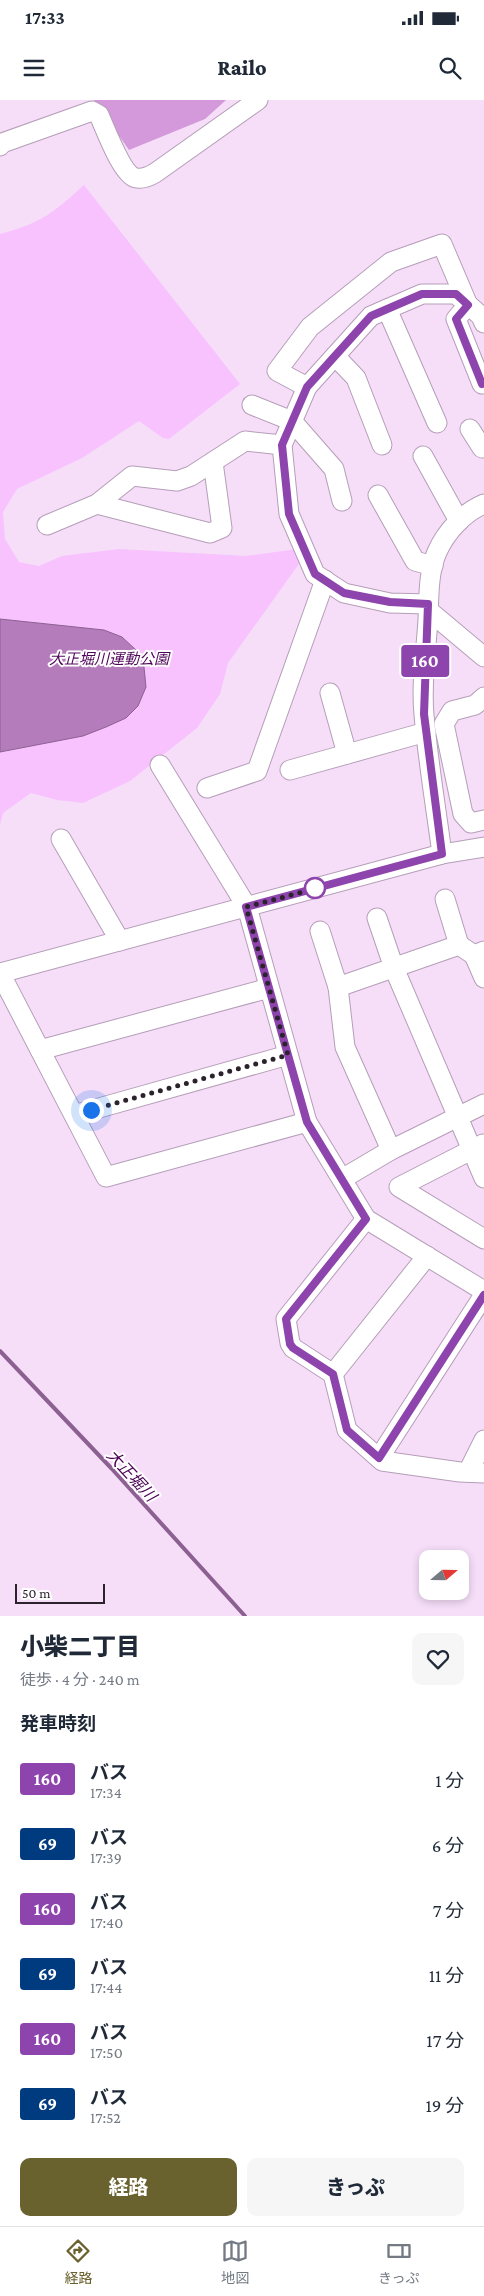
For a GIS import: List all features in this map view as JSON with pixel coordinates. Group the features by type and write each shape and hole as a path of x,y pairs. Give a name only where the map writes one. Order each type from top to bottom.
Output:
{"street":[{"path":"0,146 2,143 92,112 99,115 125,171 135,178 139,178 155,173 258,100"},
{"path":"307,387 277,371 310,327 391,262 442,244 468,305"},
{"path":"484,323 481,316 456,294 422,294 371,316 307,387 282,445 289,514 315,574 344,593 428,607 484,658"},
{"path":"468,305 456,319 482,384"},
{"path":"386,309 437,423"},
{"path":"335,356 356,378 382,445"},
{"path":"252,406 292,421 334,469 342,501"},
{"path":"470,429 482,448 484,447"},
{"path":"46,525 97,504 132,476 177,481 191,476 245,441 282,445"},
{"path":"424,456 459,521"},
{"path":"97,504 210,533 222,528 213,462"},
{"path":"378,495 415,561 433,566"},
{"path":"442,854 424,714 428,607 433,566 437,552 447,535 459,521 475,508 484,504"},
{"path":"206,788 257,771 325,580"},
{"path":"330,693 347,754"},
{"path":"484,697 475,705 452,711 444,724 463,814 471,823 484,820"},
{"path":"290,770 426,732"},
{"path":"160,765 246,907 307,1122 366,1219 484,1291"},
{"path":"61,839 120,941"},
{"path":"307,1122 106,1177 0,973 442,854 484,847"},
{"path":"445,899 472,950 484,978"},
{"path":"377,918 394,968 458,1116 478,1147 484,1178"},
{"path":"320,931 338,987 345,1047 391,1150"},
{"path":"338,987 394,968 472,950"},
{"path":"40,1050 269,988"},
{"path":"74,1115 288,1055"},
{"path":"342,1179 391,1150 484,1104"},
{"path":"478,1147 399,1187 484,1239"},
{"path":"366,1219 286,1319 290,1344 293,1348 333,1374 347,1430 382,1461 476,1472 484,1440"},
{"path":"333,1374 427,1256"},
{"path":"379,1458 484,1295"}],"green space":[{"name":"大正堀川運動公園","path":"84,185 240,384 169,439 163,438 139,421 82,458 17,489 3,512 5,539 19,562 39,566 62,556 119,549 246,556 311,547 228,663 220,694 197,728 130,781 83,803 57,800 31,793 3,813 0,825 0,234 26,226 46,216"}],"shaded area":[{"path":"94,100 226,100 205,119 129,150"},
{"path":"0,619 104,630 122,637 136,650 144,667 146,687 138,706 126,718 83,736 0,752"}],"waterway":[{"name":"大正堀川","path":"0,1351 112,1469 245,1616"}],"bus line":[{"name":"160","path":"482,384 456,319 468,305 456,294 422,294 371,316 307,387 282,445 289,514 315,574 344,593 390,602 428,604 424,714 442,854 246,907 307,1122 366,1219 286,1319 290,1344 293,1348 333,1374 347,1430 379,1458 484,1295"}],"route":[{"path":"91,1110 288,1055 246,907 318,888 315,888"}]}
